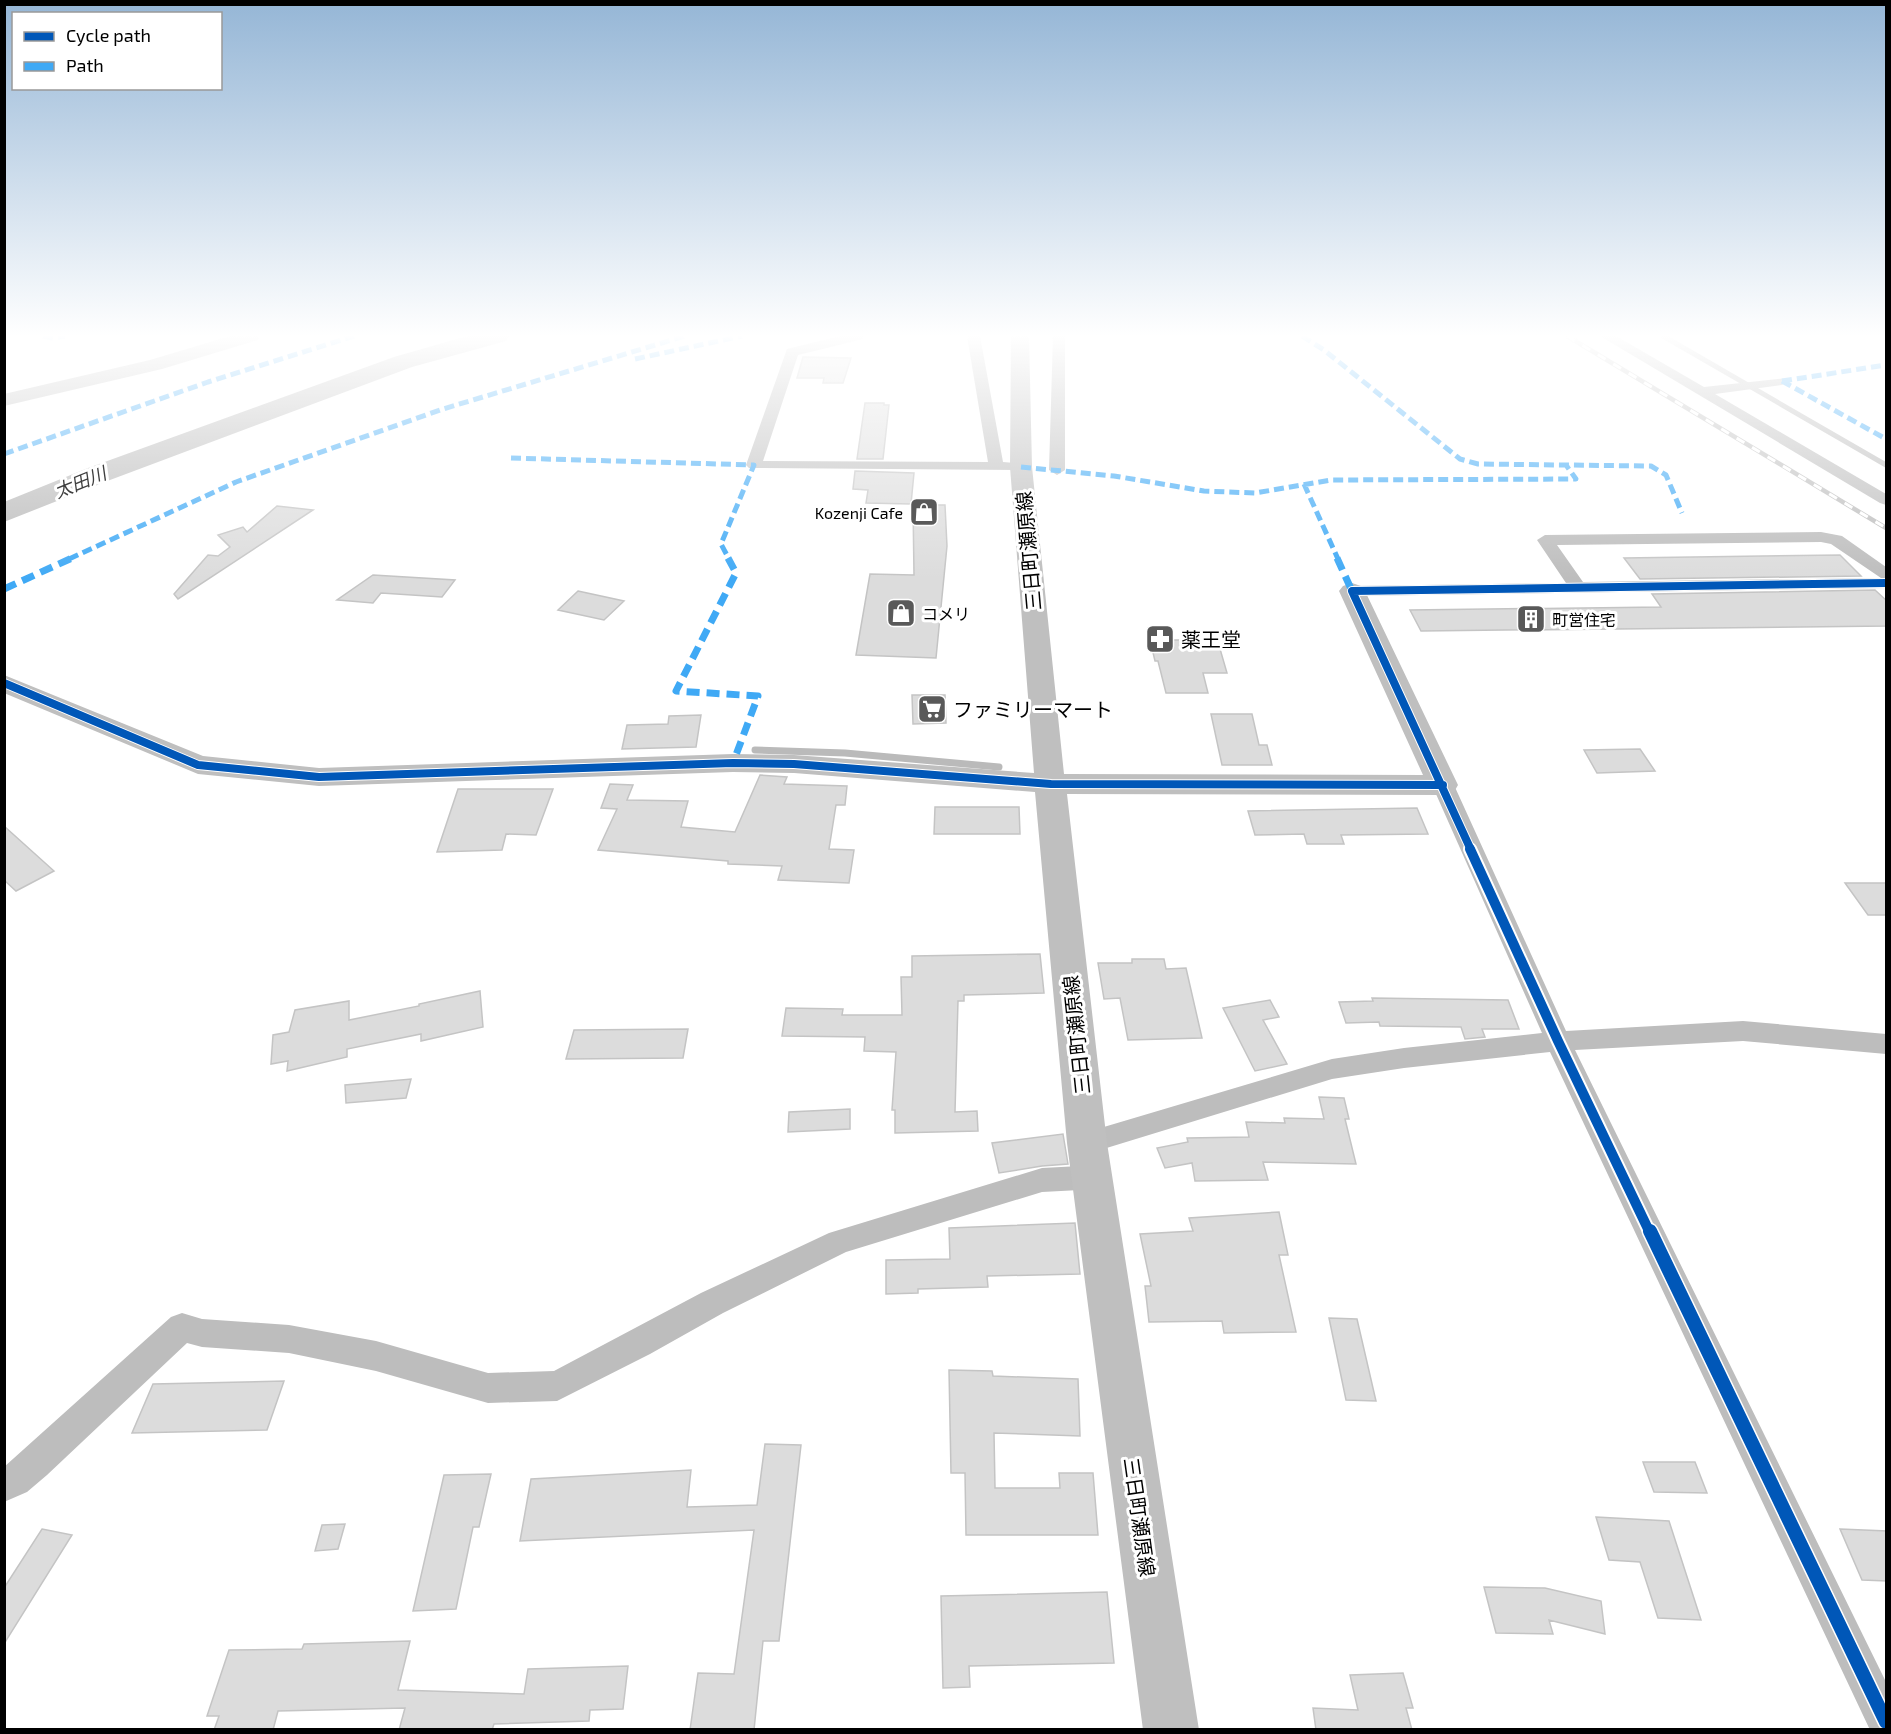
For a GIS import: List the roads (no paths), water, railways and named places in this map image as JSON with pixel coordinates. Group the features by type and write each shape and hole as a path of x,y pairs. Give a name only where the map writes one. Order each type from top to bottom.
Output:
{"street":[{"path":"770,417 754,465 1025,467"},
{"path":"1005,417 1025,467"},
{"name":"三日町瀬原線","path":"1023,417 1025,467 1051,784 1089,1159 1171,1730"},
{"path":"1025,467 1038,417"},
{"path":"1746,417 1887,500"},
{"path":"1578,588 1545,540 1821,537 1836,540 1887,574"},
{"path":"1887,583 1352,591 1443,785 1558,1041 1887,1722"},
{"path":"5,683 198,765 319,777 733,762 794,764 1051,784 1443,785"},
{"path":"4,1485 15,1480 35,1463 182,1327 202,1333 289,1339 376,1356 488,1388 557,1386 712,1303 839,1242 1042,1180 1080,1178 1089,1159 1332,1069 1404,1058 1558,1041 1743,1031 1887,1044"}],"waterway":[{"name":"太田川","path":"4,513 99,474 254,417"},
{"path":"1803,417 1886,465"},
{"path":"755,750 845,753 999,767"}],"railway":[{"path":"1701,417 1886,528"}],"place":[{"name":"Kozenji Cafe","path":"924,512"},
{"name":"コメリ","path":"901,613"},
{"name":"町営住宅","path":"1531,619"},
{"name":"薬王堂","path":"1160,639"},
{"name":"ファミリーマート","path":"932,709"}]}
